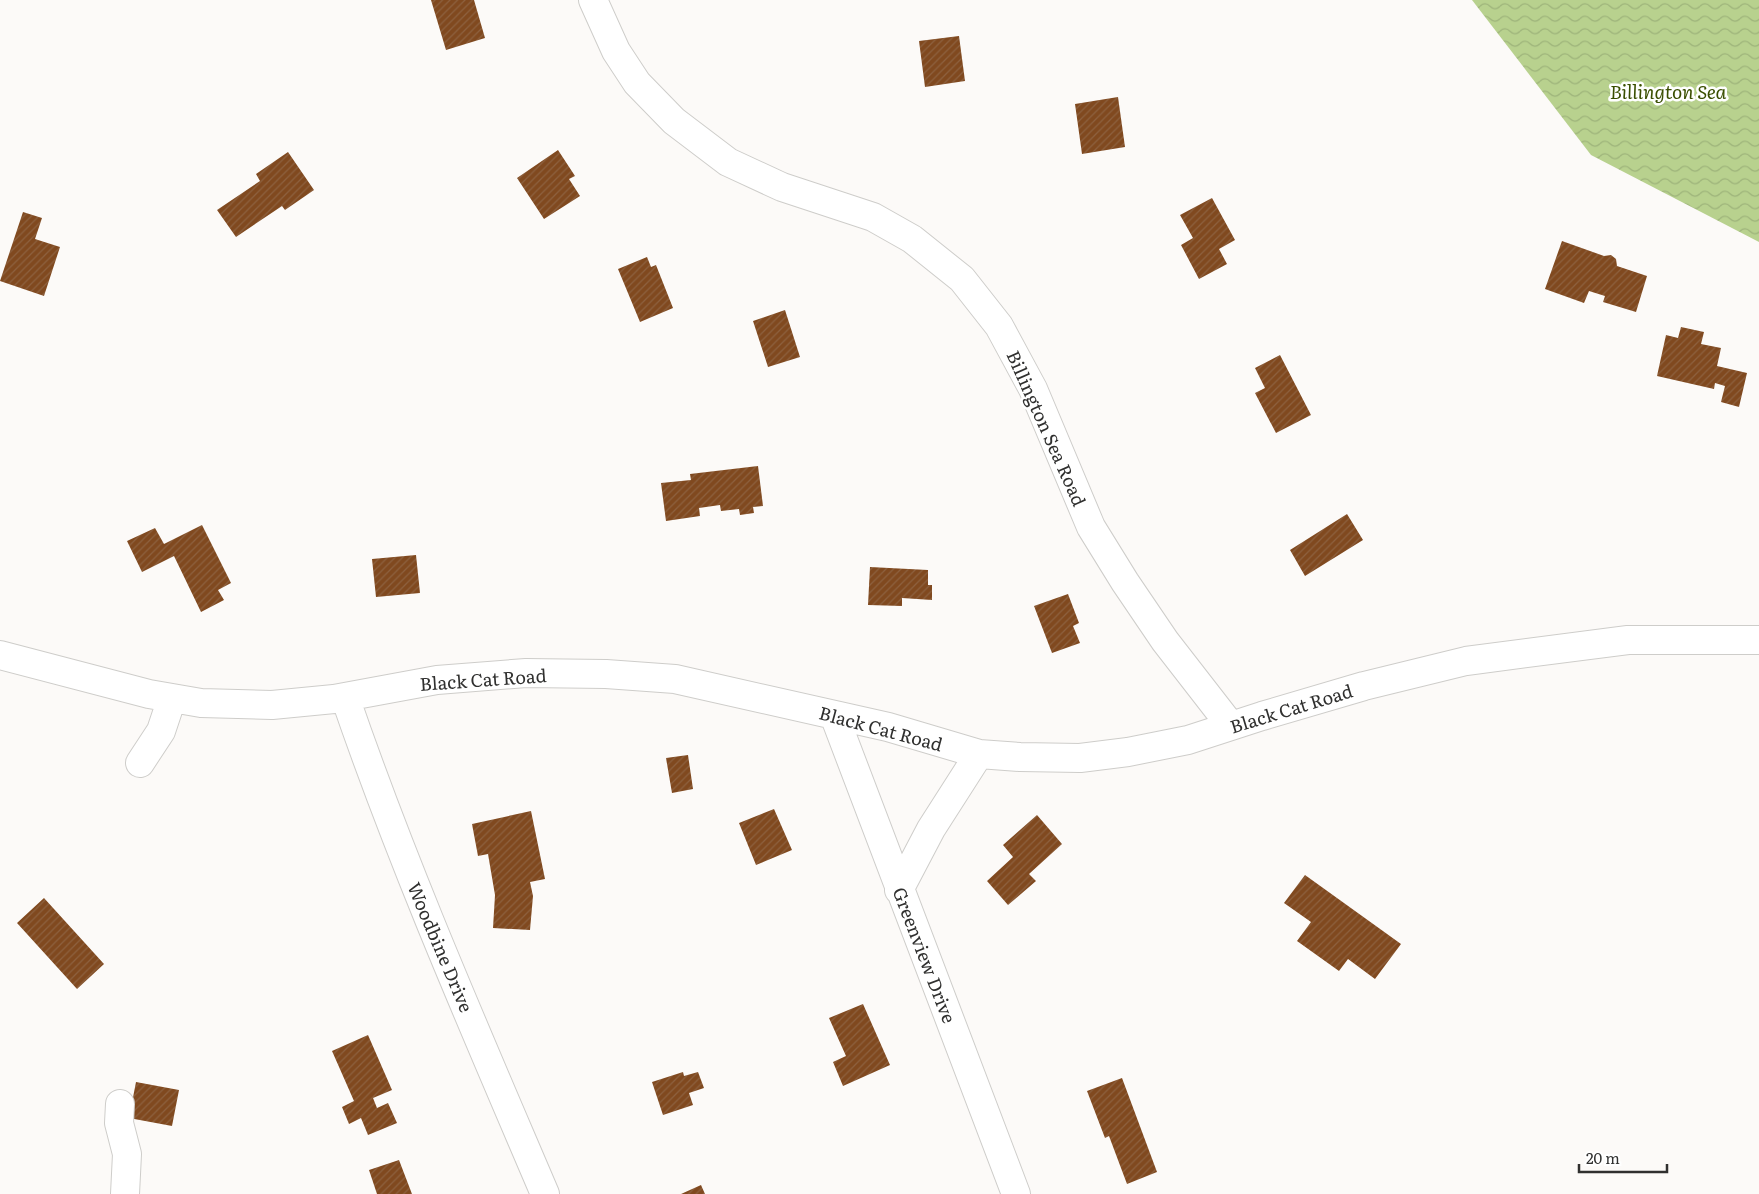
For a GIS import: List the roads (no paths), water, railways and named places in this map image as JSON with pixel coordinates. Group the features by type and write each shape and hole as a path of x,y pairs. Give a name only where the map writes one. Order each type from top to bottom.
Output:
{"street":[{"name":"Billington Sea Road","path":"593,0 616,51 637,83 674,121 728,162 782,187 873,216 912,239 962,279 999,326 1033,389 1091,527 1165,641 1231,726"},
{"name":"Black Cat Road","path":"0,656 149,694 201,703 272,705 345,697 437,680 526,673 606,674 675,679 888,727 979,754 1020,758 1080,758 1128,752 1188,740 1364,686 1466,661 1628,640 1759,640"},
{"name":"Woodbine Drive","path":"345,697 402,852 546,1194"},
{"path":"140,763 161,731 172,698"},
{"name":"Greenview Drive","path":"834,715 1016,1194"},
{"path":"899,890 931,829 979,754"},
{"path":"120,1104 119,1123 127,1154 125,1194"}],"water":[{"name":"Billington Sea","path":"1472,0 1759,0 1759,242 1591,155"}]}
